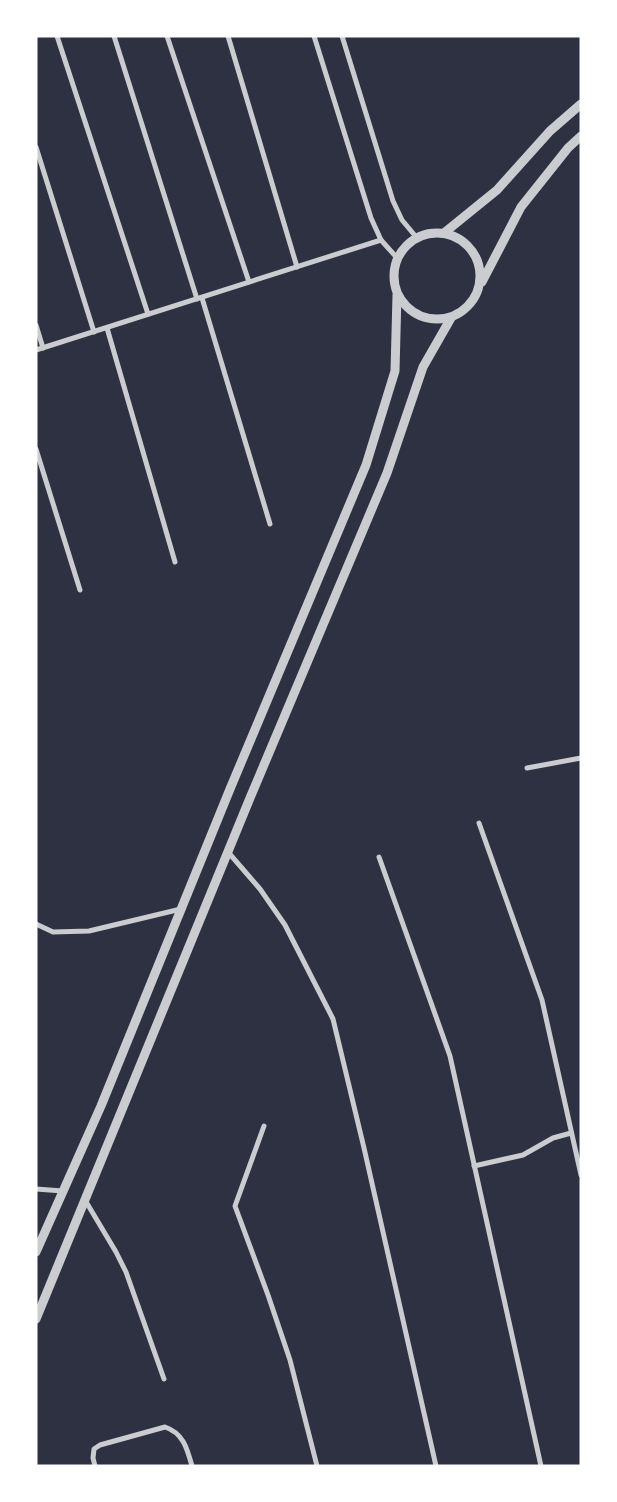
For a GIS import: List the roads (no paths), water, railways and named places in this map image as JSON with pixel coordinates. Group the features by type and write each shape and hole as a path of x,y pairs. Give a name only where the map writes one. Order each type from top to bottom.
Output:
{"street":[{"path":"57,36 148,314"},
{"path":"114,36 200,298 270,524"},
{"path":"167,36 249,282"},
{"path":"228,36 298,267"},
{"path":"314,36 372,218 381,240 398,259"},
{"path":"342,36 393,201 402,220 417,238"},
{"path":"444,233 497,190 550,131 581,104"},
{"path":"397,295 407,308 419,316 436,320 451,318 466,310 475,298 521,206 568,148 581,136"},
{"path":"36,147 94,332"},
{"path":"36,1252 100,1106 366,465 395,371 397,295 394,269 398,259 405,247 417,238 432,233 444,233 463,241 477,257 481,270 480,285"},
{"path":"36,350 381,240"},
{"path":"36,1319 228,852 387,473 423,367 451,318"},
{"path":"36,325 43,348"},
{"path":"107,328 175,562"},
{"path":"36,449 80,590"},
{"path":"526,768 581,758"},
{"path":"479,823 542,1000 581,1175"},
{"path":"228,852 260,889 285,925 333,1020 436,1466"},
{"path":"379,857 450,1056 541,1466"},
{"path":"36,924 53,932 89,931 181,909"},
{"path":"264,1126 235,1206 290,1360 317,1466"},
{"path":"474,1166 523,1154 553,1138 571,1133"},
{"path":"36,1189 63,1191"},
{"path":"86,1200 126,1272 164,1379"},
{"path":"95,1466 93,1458 94,1449 100,1445 165,1427 175,1430 184,1440 192,1466"}]}
